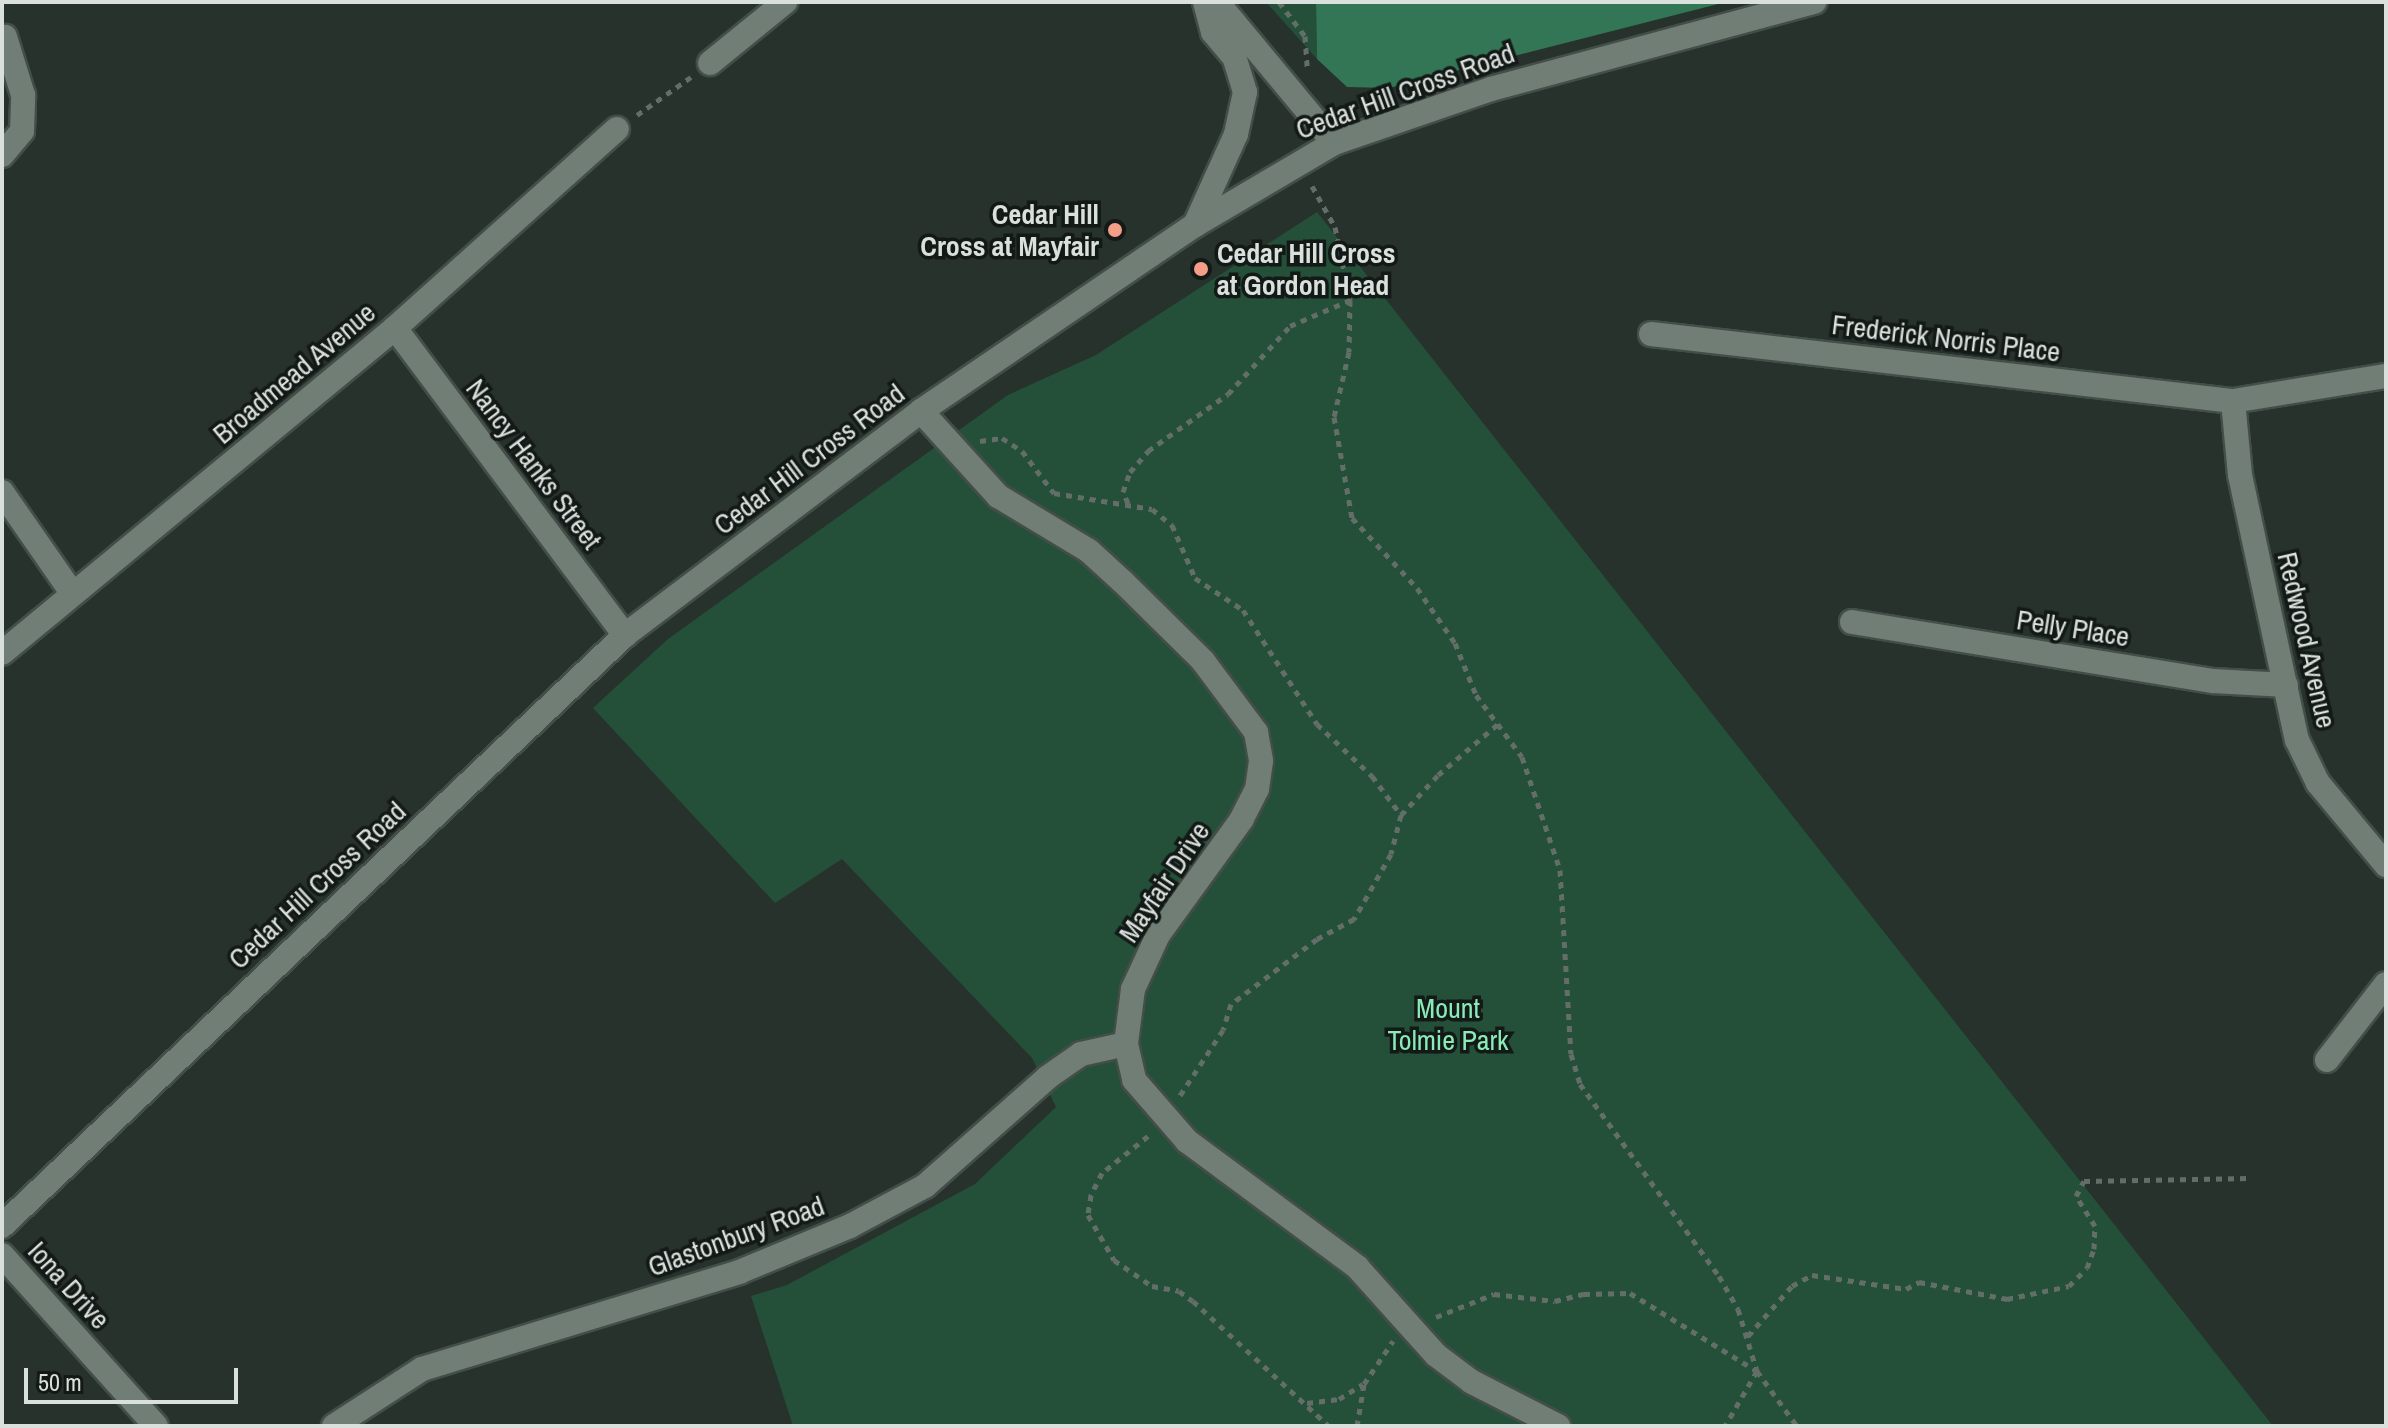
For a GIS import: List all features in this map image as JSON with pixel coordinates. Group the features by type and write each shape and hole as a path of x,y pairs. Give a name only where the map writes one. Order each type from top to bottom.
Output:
{"street":[{"path":"710,63 785,2"},
{"path":"1195,225 1236,134 1245,92 1234,57 1213,32 1205,2"},
{"path":"1217,2 1309,108 1334,143"},
{"name":"Cedar Hill Cross Road","path":"2,1226 625,635 921,411 1195,225 1297,161 1334,143 1491,89 1814,2"},
{"path":"2,155 22,131 23,107 5,37"},
{"name":"Broadmead Avenue","path":"2,653 395,328 617,129"},
{"name":"Nancy Hanks Street","path":"395,328 625,635"},
{"name":"Frederick Norris Place","path":"1651,334 2233,401 2386,376"},
{"name":"Redwood Avenue","path":"2233,401 2240,475 2297,740 2318,783 2386,865"},
{"name":"Mayfair Drive","path":"921,411 947,445 998,496 1089,551 1122,581 1203,661 1256,732 1261,761 1257,789 1242,819 1158,935 1133,989 1126,1044 1134,1080 1161,1117 1357,1267 1436,1355 1472,1382 1558,1426"},
{"path":"2,492 73,594"},
{"name":"Pelly Place","path":"1852,622 2213,681 2286,685"},
{"path":"2327,1060 2386,984"},
{"name":"Glastonbury Road","path":"334,1426 422,1369 739,1272 850,1226 925,1186 1081,1054 1126,1044"},
{"name":"Iona Drive","path":"2,1255 156,1426"}],"path":[{"path":"1279,2 1305,36 1309,108"},
{"path":"617,129 710,63"},
{"path":"1297,161 1335,227 1350,300 1349,352 1334,417 1352,518 1417,588 1455,643 1476,695 1522,757 1560,870 1571,1054 1580,1084 1719,1276 1748,1336 1757,1371 1797,1426"},
{"path":"1128,503 1123,492 1130,472 1148,451 1228,394 1290,326 1350,300"},
{"path":"947,445 1002,438 1022,451 1054,493 1152,509 1172,525 1195,578 1243,610 1317,724 1372,776 1401,815"},
{"path":"1329,1426 1193,1301 1128,1273 1114,1260 1088,1215 1102,1173 1154,1130 1211,1051 1231,1004 1317,939 1354,919 1391,854 1401,815 1438,775 1499,723"},
{"path":"1748,1336 1792,1286 1812,1275 1906,1289 1919,1282 2007,1299 2069,1286 2087,1268 2094,1249 2095,1226 2076,1196 2084,1181 2251,1178"},
{"path":"1357,1426 1364,1384 1390,1343 1411,1328 1494,1294 1555,1301 1612,1291 1639,1298 1757,1371"},
{"path":"1725,1426 1757,1371"},
{"path":"1307,1403 1339,1399 1364,1384"}],"green space":[{"path":"1266,2 1316,2 1317,59"},
{"path":"1316,2 1726,2 1389,88 1347,87 1317,59"},
{"name":"Mount Tolmie Park","path":"1317,212 2273,1426 793,1426 751,1296 787,1285 975,1184 1056,1107 1032,1058 842,859 775,903 593,708 668,639 1008,395 1096,355"}],"place":[{"name":"Cedar Hill Cross at Mayfair","path":"1115,230"},
{"name":"Cedar Hill Cross at Gordon Head","path":"1201,269"}]}
